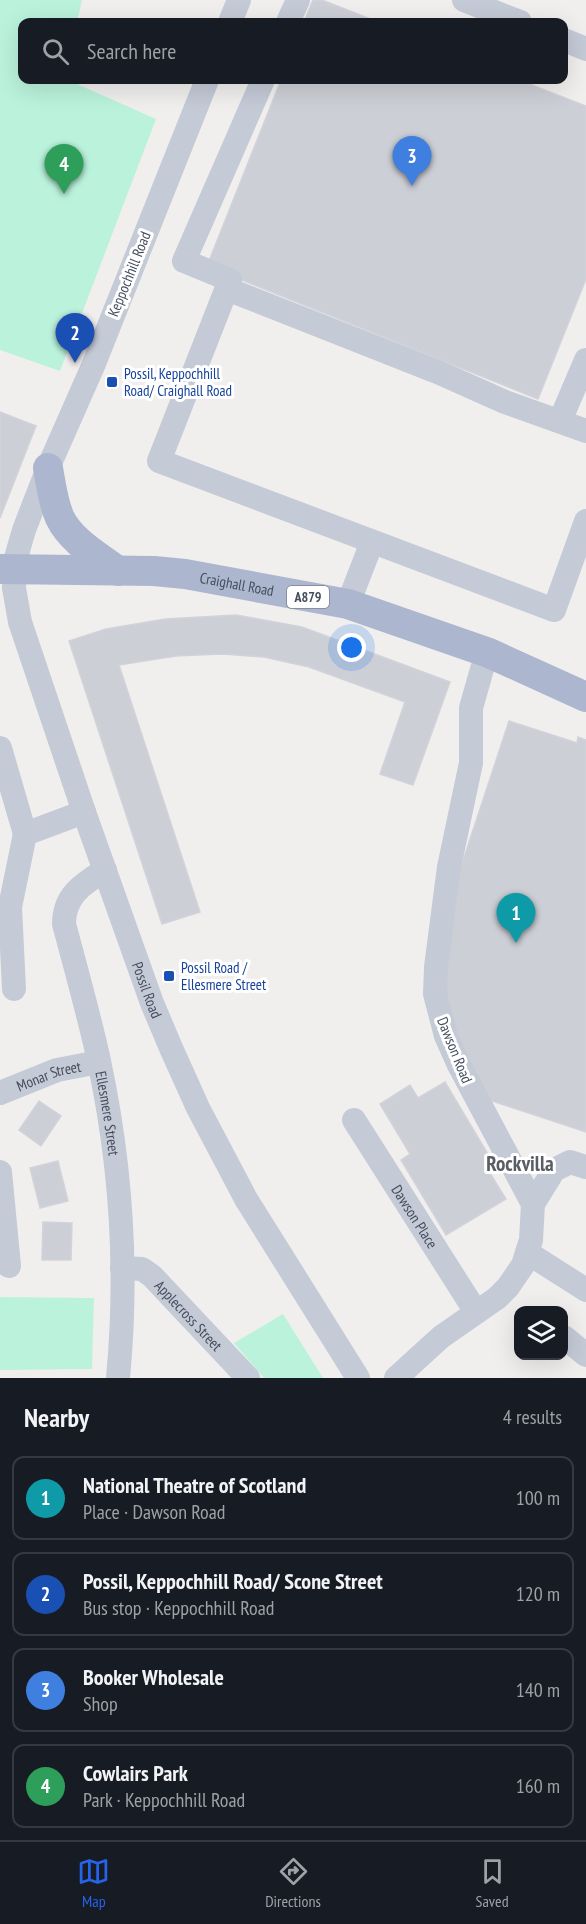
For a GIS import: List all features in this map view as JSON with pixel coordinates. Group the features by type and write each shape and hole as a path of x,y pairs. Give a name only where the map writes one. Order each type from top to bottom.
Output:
{"main road":[{"path":"48,468 55,505 65,528 90,551 118,571"},
{"name":"Craighall Road","path":"7,569 185,574 348,604 489,653 586,697"}],"street":[{"path":"232,18 239,0"},
{"path":"290,18 298,0"},
{"path":"464,0 510,18"},
{"path":"568,42 586,49"},
{"name":"Keppochhill Road","path":"7,569 93,366 205,84"},
{"path":"261,84 184,261 230,280 159,461 554,610 586,521"},
{"path":"227,288 440,373 505,402 586,431"},
{"path":"560,421 586,360"},
{"path":"348,604 372,542"},
{"name":"Possil Road","path":"7,569 14,588 20,622 152,1003 202,1116 246,1198 358,1378"},
{"name":"Dawson Road","path":"489,653 471,708 471,763 448,874 436,967 435,994 446,1036 458,1063 533,1204"},
{"path":"0,748 25,834 10,907 14,989"},
{"path":"25,834 84,812"},
{"name":"Ellesmere Street","path":"105,870 75,890 64,913 63,924 99,1062 116,1166 122,1268 118,1378"},
{"name":"Monar Street","path":"0,1093 57,1070 99,1062"},
{"name":"Dawson Place","path":"354,1120 476,1312"},
{"path":"396,1378 441,1337 497,1298 508,1287 528,1253 532,1233 533,1204 554,1170 570,1162 586,1167"},
{"path":"0,1172 9,1266"},
{"path":"528,1253 586,1290"},
{"name":"Applecross Street","path":"122,1268 142,1269 147,1272 248,1378"},
{"path":"568,1340 586,1355"}],"green space":[{"path":"0,0 82,0 78,18 18,18 18,84 77,84 156,119 60,371 0,350"},
{"path":"0,1297 94,1298 92,1369 0,1370"},
{"path":"283,1314 323,1378 264,1378 234,1343"}],"building":[{"path":"313,0 322,0 368,18 306,18"},
{"path":"279,84 529,84 586,106 586,279 538,399 207,266"},
{"path":"0,412 36,426 0,518"},
{"path":"236,615 302,627 450,682 413,785 380,774 405,702 309,667 264,657 222,654 176,656 119,665 200,912 162,924 69,641 106,629 165,619"},
{"path":"509,721 577,743 578,737 586,740 586,1132 483,1098 453,1034 442,989 451,897"},
{"path":"445,1082 495,1166 488,1170 506,1199 446,1235 401,1160 410,1154 380,1104 410,1085 418,1098"},
{"path":"39,1101 61,1116 41,1146 19,1130"},
{"path":"58,1161 68,1201 40,1208 30,1168"},
{"path":"43,1222 72,1223 71,1260 42,1260"}],"place":[{"name":"Booker Wholesale","path":"412,186"},
{"name":"Cowlairs Park","path":"64,194"},
{"name":"Possil, Keppochhill Road/ Scone Street","path":"75,363"},
{"name":"Possil, Keppochhill Road/ Craighall Road","path":"112,382"},
{"name":"National Theatre of Scotland","path":"516,943"},
{"name":"Possil Road / Ellesmere Street","path":"169,976"}],"district":[{"name":"Rockvilla","path":"520,1163"}]}
